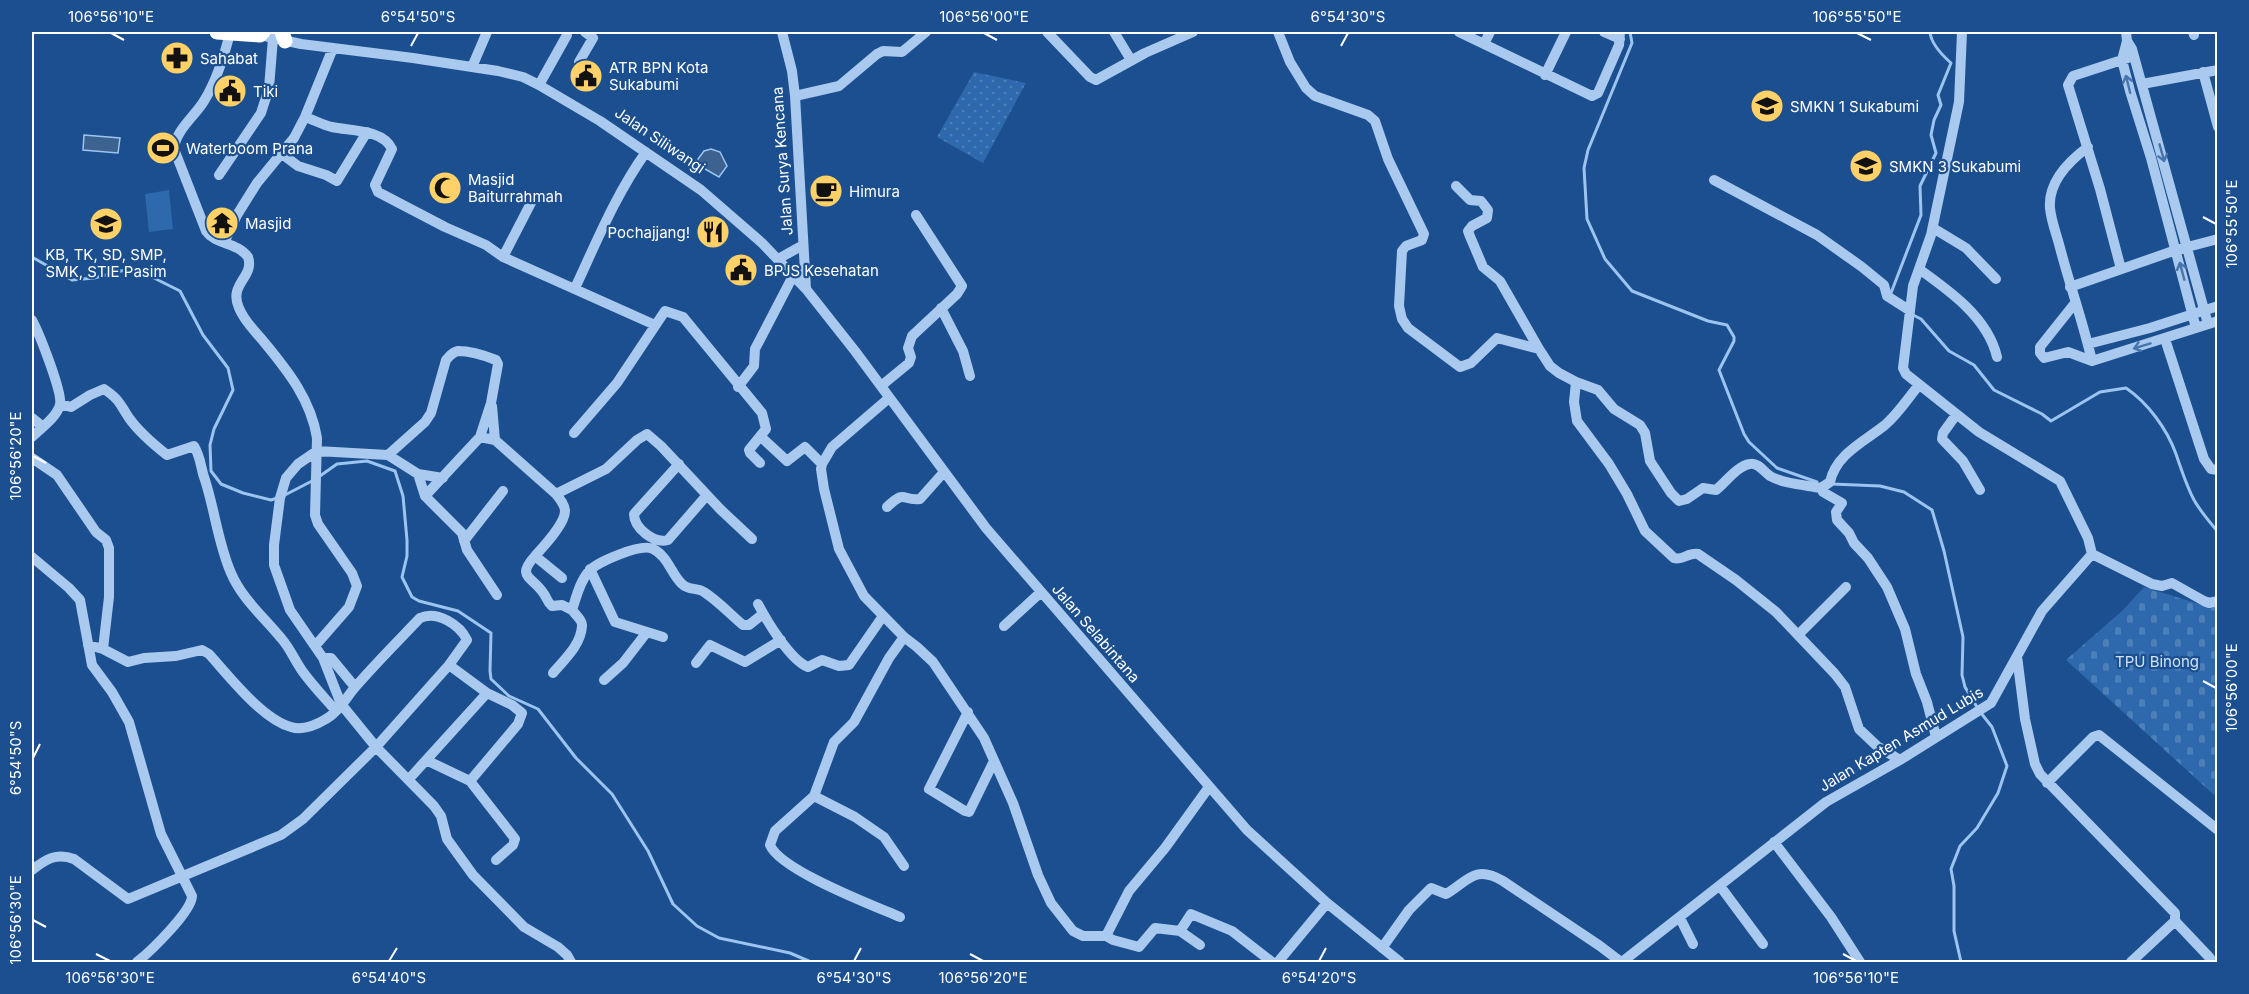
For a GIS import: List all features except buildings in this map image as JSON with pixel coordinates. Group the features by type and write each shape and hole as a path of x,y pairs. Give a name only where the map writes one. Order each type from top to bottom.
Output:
{"highway":[{"name":"Jalan Siliwangi","path":"223,32 273,35"}],"street":[{"path":"223,32 213,84 195,116 176,140 174,149 206,231 211,237 238,247 248,257 249,268 236,291 237,306 246,321 287,370 305,399 315,425 315,515 318,524 352,573 357,586 349,607 315,646"},
{"path":"472,67 487,32"},
{"path":"579,62 594,38 585,32"},
{"name":"Jalan Surya Kencana","path":"782,32 792,71 795,96 806,289"},
{"path":"795,96 839,86 877,54 883,51 902,52 926,32"},
{"path":"1047,32 1093,80 1101,79 1131,60 1192,32"},
{"path":"1114,32 1131,60"},
{"path":"1278,32 1290,62 1306,88 1315,96 1368,115 1375,121 1388,159 1424,234 1422,240 1406,246 1402,251 1399,306 1404,323 1460,367 1471,363 1500,338 1539,349"},
{"path":"1459,32 1592,96 1596,96 1620,35 1604,32"},
{"path":"1484,44 1490,32"},
{"path":"1545,75 1566,32"},
{"path":"1962,32 1959,102 1933,228 1912,286 1903,368 1906,374 1978,432 2060,481 2088,538 2092,554 2152,584 2162,586 2172,583 2204,601 2209,603 2217,601"},
{"path":"219,175 261,113 269,88 273,35"},
{"name":"Jalan Siliwangi","path":"273,35 333,48 472,67 523,78 540,85 646,152 718,204 762,243 806,289"},
{"path":"540,85 567,35"},
{"path":"2075,303 2040,346 2040,353 2044,358 2068,352 2092,361 2213,323 2205,309 2134,56 2126,36"},
{"path":"2126,36 2122,60 2196,328"},
{"path":"225,241 237,215 257,183 294,138 333,48"},
{"path":"2121,269 2068,82 2073,76 2134,56"},
{"path":"2142,84 2217,70"},
{"path":"2203,72 2217,127"},
{"path":"305,117 329,126 367,132 389,142 392,148 378,176 376,190 445,227 486,245 503,257 655,325"},
{"path":"282,154 298,166 337,181 367,132"},
{"path":"2088,147 2071,160 2060,174 2052,193 2050,207 2092,361"},
{"path":"575,288 610,209 631,172 646,152"},
{"path":"1714,180 1817,235 1862,267 1884,285 1887,296 1909,310"},
{"path":"1456,186 1470,200 1481,201 1488,210 1487,218 1472,226 1468,231 1469,234 1483,267 1500,281 1550,366 1576,382 1598,390 1614,409 1640,425 1645,433 1650,461 1679,501 1687,500 1703,488 1716,490 1742,467 1752,463 1785,482 1821,488 1830,482 1833,472 1856,444 1885,425 1919,385"},
{"path":"2161,197 2173,193"},
{"path":"503,257 534,197"},
{"path":"881,386 909,363 911,357 908,348 912,336 957,294 962,286 916,215"},
{"path":"1933,228 1966,248 1996,279"},
{"path":"2070,287 2176,250 2217,239"},
{"path":"778,259 803,245"},
{"path":"1919,269 1952,293 1987,331 1997,357"},
{"path":"738,387 754,366 755,349 793,276"},
{"name":"Jalan Selabintana","path":"806,289 986,528 1246,830 1400,963"},
{"path":"2088,344 2217,306"},
{"path":"941,308 963,351 970,376"},
{"path":"574,434 617,382 665,311 683,317 764,419 766,429 749,452 760,463"},
{"path":"32,320 59,393 60,404 51,419 32,437"},
{"path":"2165,339 2204,459 2211,469 2217,470"},
{"path":"388,455 425,422 431,413 446,360 452,353 458,351 496,360 498,369 491,403 480,437 425,496"},
{"path":"1576,382 1574,402 1577,421 1628,494 1645,531 1674,558 1679,559 1698,554 1764,600 1845,687 1859,729 1877,746 1900,760"},
{"path":"60,404 71,407 104,389 119,399 150,443 166,455 194,446 202,459 204,478 231,574 249,602 282,639 303,672 409,779 441,816 447,839 473,875 524,927 558,947 572,963"},
{"path":"889,398 832,447 821,469 839,549 864,596 903,637 918,646 933,662 968,712 984,738 1013,803 1038,875 1051,903 1073,931 1083,936 1106,936 1139,947 1155,928 1180,931 1200,945"},
{"path":"491,403 495,440"},
{"path":"1956,415 1942,433 1942,439 1963,460 1980,490"},
{"path":"32,418 42,426"},
{"path":"556,494 606,469 643,434 650,436 752,539"},
{"path":"480,437 495,440 556,494 564,505 563,521 527,565 525,571 550,605 562,605 572,610 582,622 573,650 553,673"},
{"path":"761,437 787,461 805,447 822,464"},
{"path":"339,707 323,658 290,610 274,565 275,537 286,478 298,464 316,451 388,455 418,474 443,478"},
{"path":"32,458 57,475 96,532 106,540 109,548 109,597 103,649"},
{"path":"678,464 634,514 634,519 643,531 658,541 668,540 707,495"},
{"path":"887,507 897,497 920,499 944,472"},
{"path":"418,474 425,496 456,525 467,550 497,595"},
{"path":"1821,488 1823,492 1842,503 1836,512 1837,520 1849,532 1854,543 1860,548 1887,587 1905,630 1936,737"},
{"path":"464,541 503,491"},
{"path":"572,610 591,569 637,548 651,548 664,558 682,584 690,589 702,591 743,625 748,626 763,614"},
{"name":"Jalan Kapten Asmud Lubis","path":"1622,963 1826,801 1900,760 1994,701 2042,611 2092,554"},
{"path":"535,556 562,578"},
{"path":"32,557 80,600 92,665 112,692 129,722 161,834 190,890 192,903 151,951 137,963"},
{"path":"591,569 615,622 663,637"},
{"path":"1798,634 1846,587"},
{"path":"1004,626 1041,592"},
{"path":"758,604 781,640 808,667 822,660 844,667 853,661 883,616"},
{"path":"32,870 50,858 67,856 74,858 128,898 280,835 303,819 376,747 449,665 467,640 451,623 441,618 426,615 420,618 327,719 308,727 299,728 289,726 252,700 209,654 202,650 128,662 103,649 88,645"},
{"path":"604,680 622,663 647,632"},
{"path":"900,917 800,871 781,860 770,845 775,831 814,796 834,742 854,722 903,637"},
{"path":"696,663 708,646 714,646 745,662 781,640"},
{"path":"2017,656 2021,697 2035,764 2047,783 2177,917 2132,963"},
{"path":"323,658 331,658 355,687"},
{"path":"449,665 488,693 520,710 522,716 518,724 470,781"},
{"path":"409,779 428,761 488,693"},
{"path":"968,712 929,789 956,807 969,812 994,761"},
{"path":"2047,783 2093,737 2099,735 2217,830"},
{"path":"428,761 470,781 515,839 513,845 496,860"},
{"path":"1106,936 1130,891 1166,848 1209,787"},
{"path":"814,796 884,837 904,866"},
{"path":"1774,842 1831,917 1860,963"},
{"path":"1382,948 1409,910 1431,888 1446,894 1480,873 1503,881 1622,963"},
{"path":"1720,886 1763,944"},
{"path":"1278,963 1328,903"},
{"path":"1180,931 1193,914 1232,931 1272,963"},
{"path":"1680,918 1693,944"},
{"path":"2175,921 2210,958"}],"green space":[{"path":"974,72 1026,83 983,163 937,137"},
{"path":"169,190 173,229 149,232 145,194"},
{"name":"TPU Binong","path":"2144,587 2212,608 2217,603 2218,790 2214,795 2066,660 2123,610"}],"shaded area":[{"path":"84,135 120,138 118,153 83,150"},
{"path":"711,149 720,152 727,166 719,177 698,165 698,159 704,151"}],"waterway":[{"path":"1630,32 1632,43 1588,150 1584,168 1587,219 1605,259 1632,291 1708,321 1727,325 1734,341 1719,370 1744,434 1749,442 1777,468 1817,482"},
{"path":"1891,293 1921,215 1920,186 1936,153 1931,135 1934,120 1941,105 1938,95 1951,63 1935,45 1930,32"},
{"path":"32,257 72,280 94,278 125,270 148,275 180,291 203,335 228,368 233,390 214,429 210,445 211,471 221,484 243,493 271,500 277,498"},
{"path":"1911,314 1921,319 1949,351 1974,365 1994,390 2042,414 2051,421 2100,392 2126,388 2142,401 2162,426 2193,498 2218,532"},
{"path":"320,476 337,464 367,461 395,471 403,496 407,540 407,556 402,577 412,597 458,611 491,633 491,679 509,696 538,709 576,758 612,794 648,851 673,904 697,926 719,938 790,953 811,962"},
{"path":"283,496 312,481"},
{"path":"1832,484 1880,486 1904,492 1932,510 1944,551 1963,637 1962,675 1965,687 1977,707"},
{"path":"1961,962 1954,931 1954,886 1951,869 1960,846 1977,828 1998,793 2007,766 1992,727 1981,713"}],"place":[{"name":"Sahabat","path":"177,58"},
{"name":"ATR BPN Kota Sukabumi","path":"586,76"},
{"name":"Tiki","path":"230,91"},
{"name":"SMKN 1 Sukabumi","path":"1767,106"},
{"name":"Waterboom Prana","path":"163,148"},
{"name":"SMKN 3 Sukabumi","path":"1866,166"},
{"name":"Masjid Baiturrahmah","path":"445,188"},
{"name":"Himura","path":"826,191"},
{"name":"Masjid","path":"222,223"},
{"name":"KB, TK, SD, SMP, SMK, STIE Pasim","path":"106,224"},
{"name":"Pochajjang!","path":"713,232"},
{"name":"BPJS Kesehatan","path":"741,270"}]}
